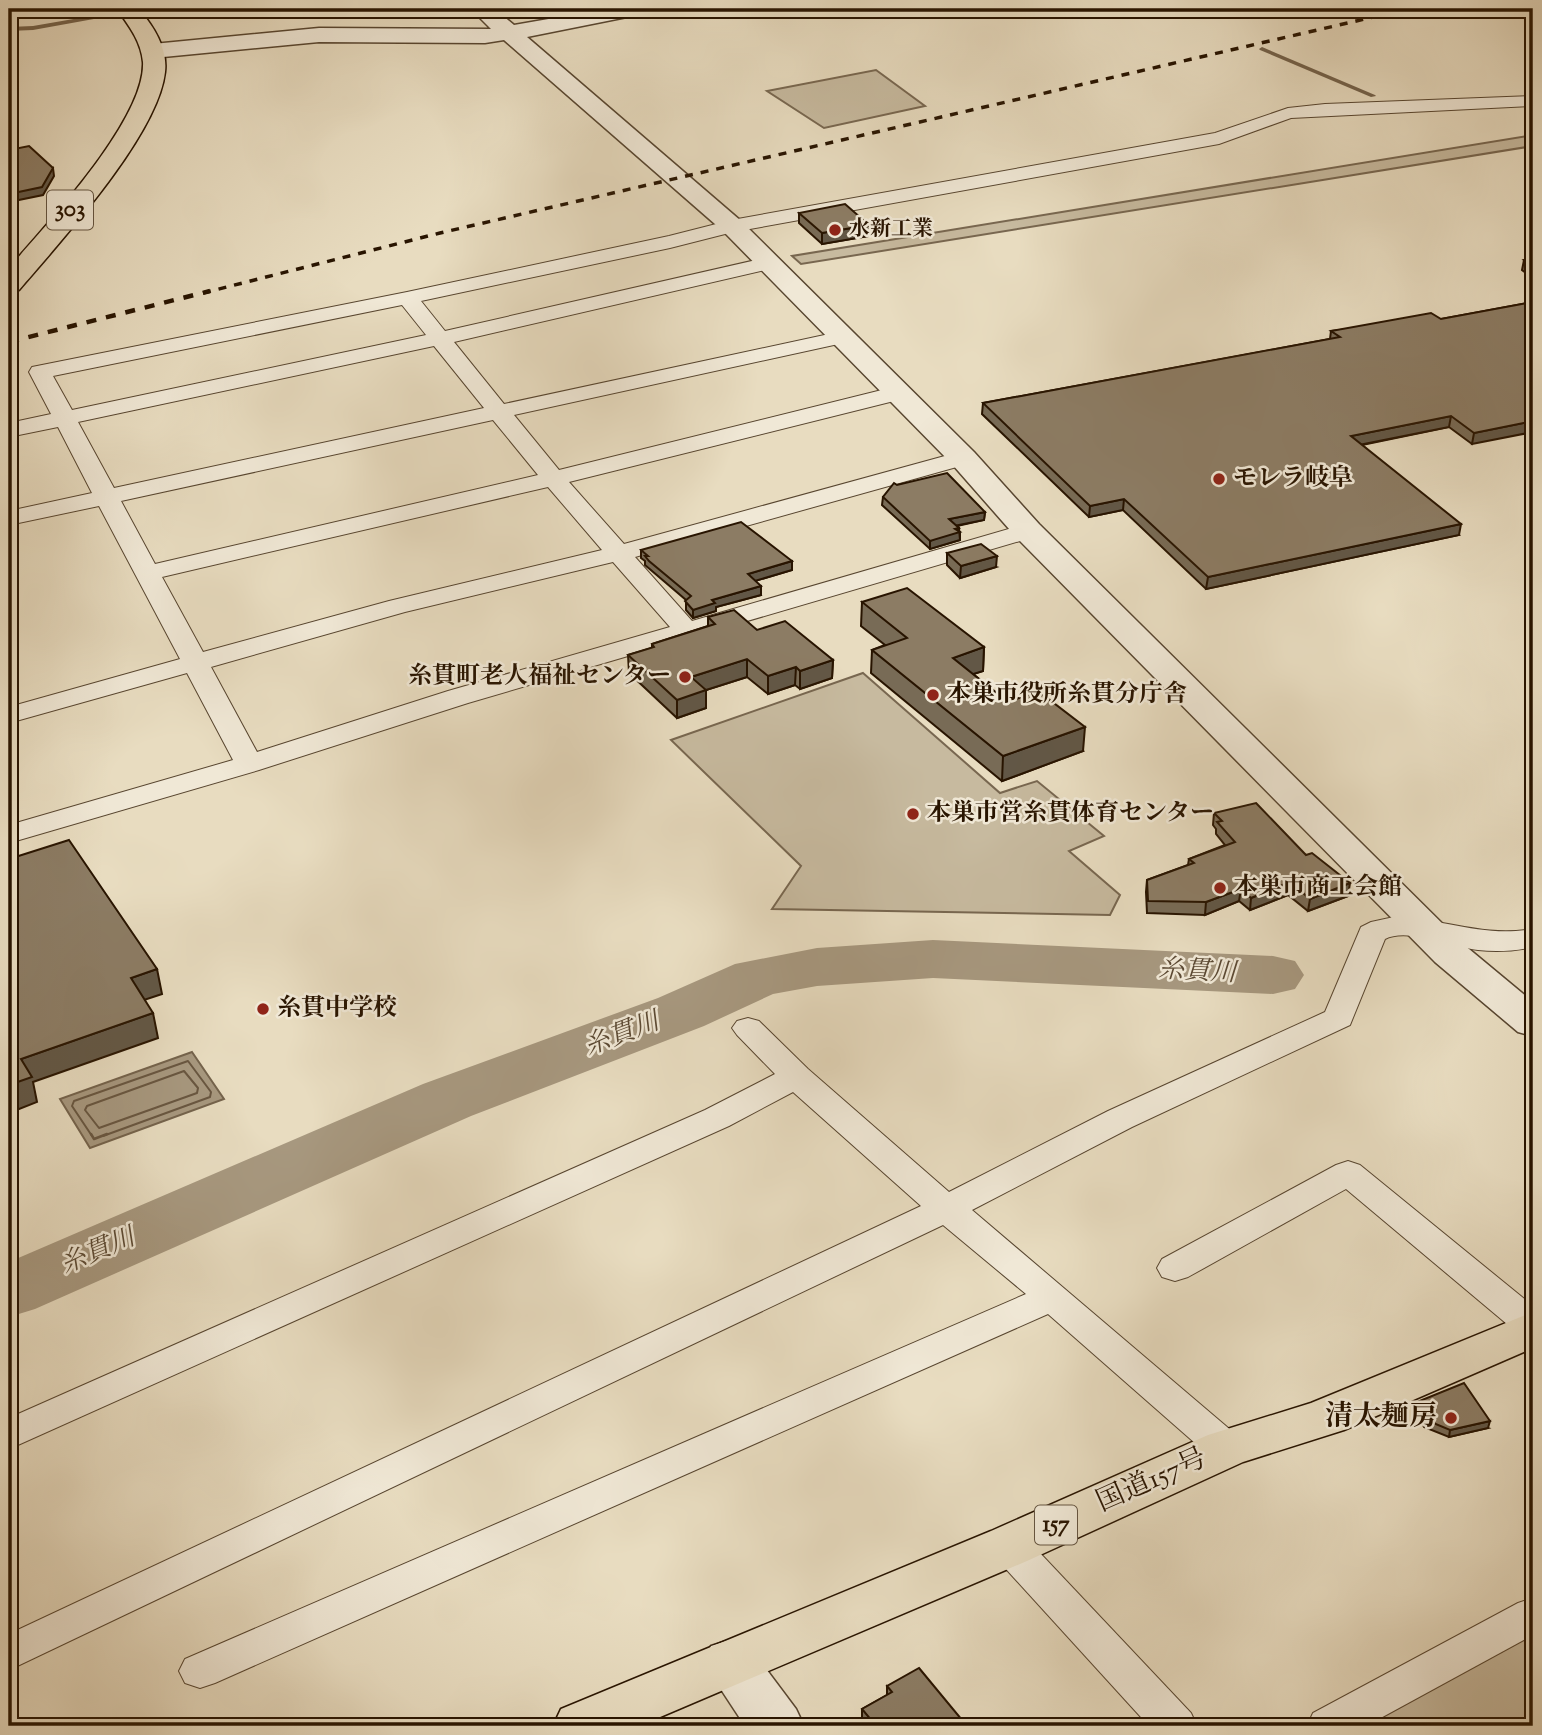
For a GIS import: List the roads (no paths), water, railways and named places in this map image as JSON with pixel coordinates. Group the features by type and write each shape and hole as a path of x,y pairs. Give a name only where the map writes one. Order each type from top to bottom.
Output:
{"highway":[{"path":"128,9 142,28 153,51"},
{"name":"303","path":"9,284 64,218 137,121 152,83 153,51"},
{"name":"国道157号","path":"581,1726 1009,1546 1226,1448 1327,1417 1533,1327"}],"street":[{"path":"482,9 732,226 963,458 1028,531 1448,953 1528,1019"},
{"path":"153,51 319,35 453,37 509,33 637,9"},
{"path":"1528,9 1533,11"},
{"path":"249,764 194,664 109,496 40,372 407,298 670,242 732,226 1219,138 1288,113 1325,109 1533,101"},
{"path":"9,430 564,312 769,263"},
{"path":"407,298 553,479 687,631"},
{"path":"9,518 843,337"},
{"path":"147,573 553,479 898,393"},
{"path":"11,709 194,664 398,606 620,553 963,458"},
{"path":"9,834 249,764 458,697 1028,531"},
{"path":"9,1653 946,1209 1120,1119 1339,1018 1372,934 1379,929 1393,925 1475,941 1533,938"},
{"path":"748,1028 796,1077 946,1209 978,1232 1226,1448"},
{"path":"9,1434 717,1118 796,1077"},
{"path":"1175,1268 1348,1173 1533,1327"},
{"path":"200,1671 1052,1297"},
{"path":"1009,1546 1176,1726"},
{"path":"1328,1726 1533,1615"},
{"path":"730,1662 776,1726"}],"water":[{"path":"192,1052 224,1099 90,1148 60,1099"}],"waterway":[{"path":"9,29 33,28 114,14"},
{"path":"1262,49 1373,96"},
{"name":"糸貫川","path":"9,1291 447,1100 681,1012 757,978 817,967 933,959 1273,975"}],"railway":[{"path":"203,293 440,233 1408,9"},
{"path":"9,342 210,291"}],"place":[{"name":"水新工業","path":"835,230"},
{"name":"モレラ岐阜","path":"1219,479"},
{"name":"糸貫町老人福祉センター","path":"685,677"},
{"name":"本巣市役所糸貫分庁舎","path":"933,695"},
{"name":"本巣市営糸貫体育センター","path":"913,814"},
{"name":"本巣市商工会館","path":"1220,888"},
{"name":"糸貫中学校","path":"263,1009"},
{"name":"清太麺房","path":"1451,1418"}]}
